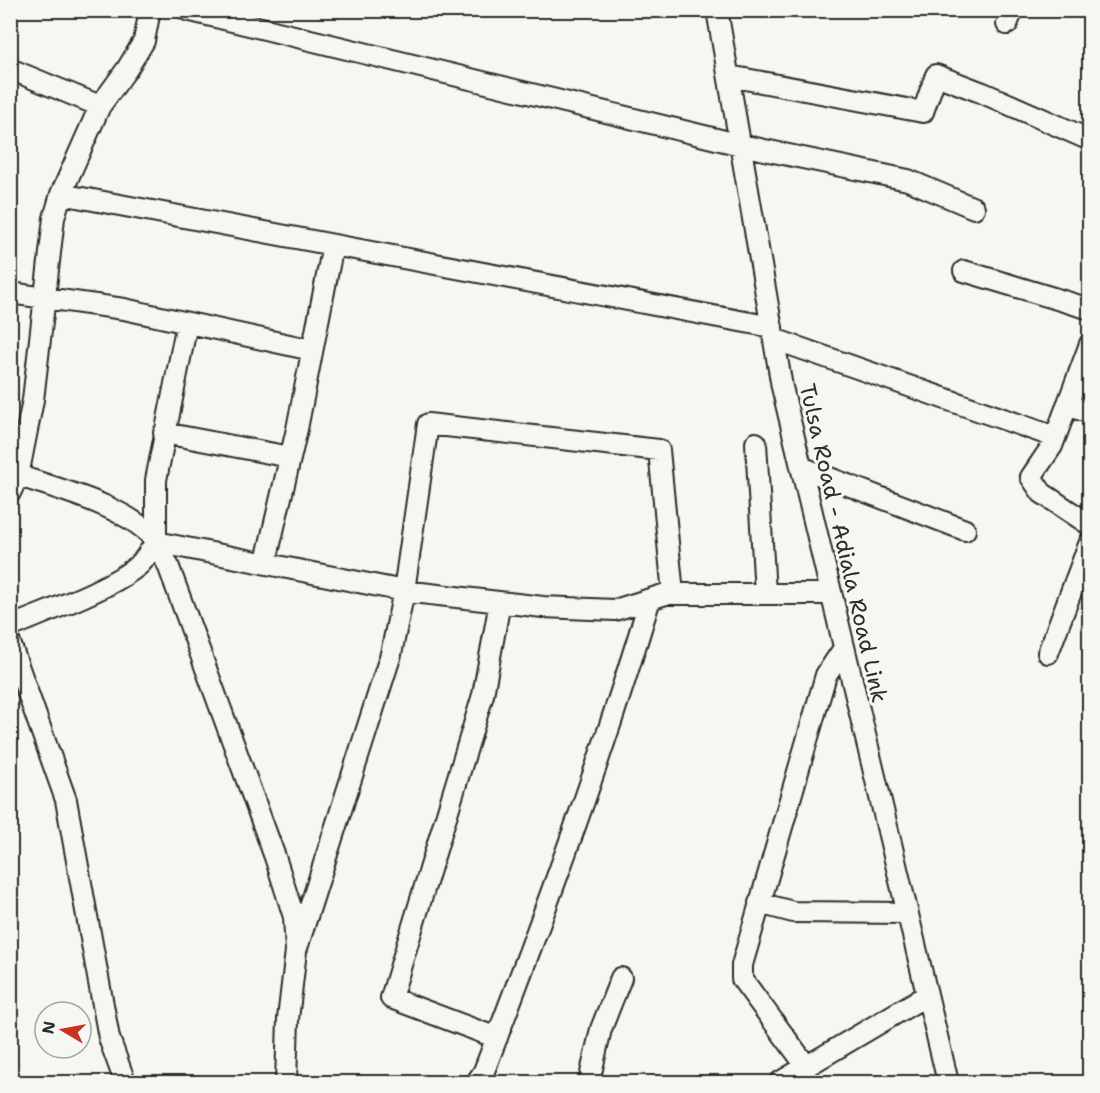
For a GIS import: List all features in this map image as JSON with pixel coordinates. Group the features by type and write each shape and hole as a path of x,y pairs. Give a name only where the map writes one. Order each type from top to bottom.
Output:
{"street":[{"path":"150,10 144,41 100,106 61,194 54,218 33,400 13,481 122,512 149,531 168,565 275,857 294,917 296,951 288,1019 286,1083"},
{"name":"Tulsa Road - Adiala Road Link","path":"717,10 773,333 801,467 948,1083"},
{"path":"194,11 741,145 908,180 974,208"},
{"path":"10,69 100,106"},
{"path":"729,76 924,112 936,75 983,93 1089,140"},
{"path":"61,194 333,245 773,333 1055,437"},
{"path":"266,561 290,457 333,245"},
{"path":"964,271 1089,309"},
{"path":"10,293 124,309 312,350"},
{"path":"10,627 81,597 132,570 142,562 156,542 156,480 187,323"},
{"path":"1089,344 1055,437 1031,477 1042,493 1089,525"},
{"path":"1067,405 1089,412"},
{"path":"296,951 391,654 404,591 428,424 660,450 673,594"},
{"path":"164,433 290,457"},
{"path":"756,442 765,593"},
{"path":"801,467 965,530"},
{"path":"156,542 266,561 404,591 543,607 615,610 673,594 831,594"},
{"path":"1048,653 1089,542"},
{"path":"477,1083 497,1038 552,893 650,599"},
{"path":"497,1038 391,998 483,695 500,602"},
{"path":"10,643 66,800 109,1038 125,1083"},
{"path":"807,1067 742,979 742,965 826,675 844,648"},
{"path":"759,903 793,912 907,913"},
{"path":"589,1083 601,1029 621,978"},
{"path":"780,1083 927,995"}]}
